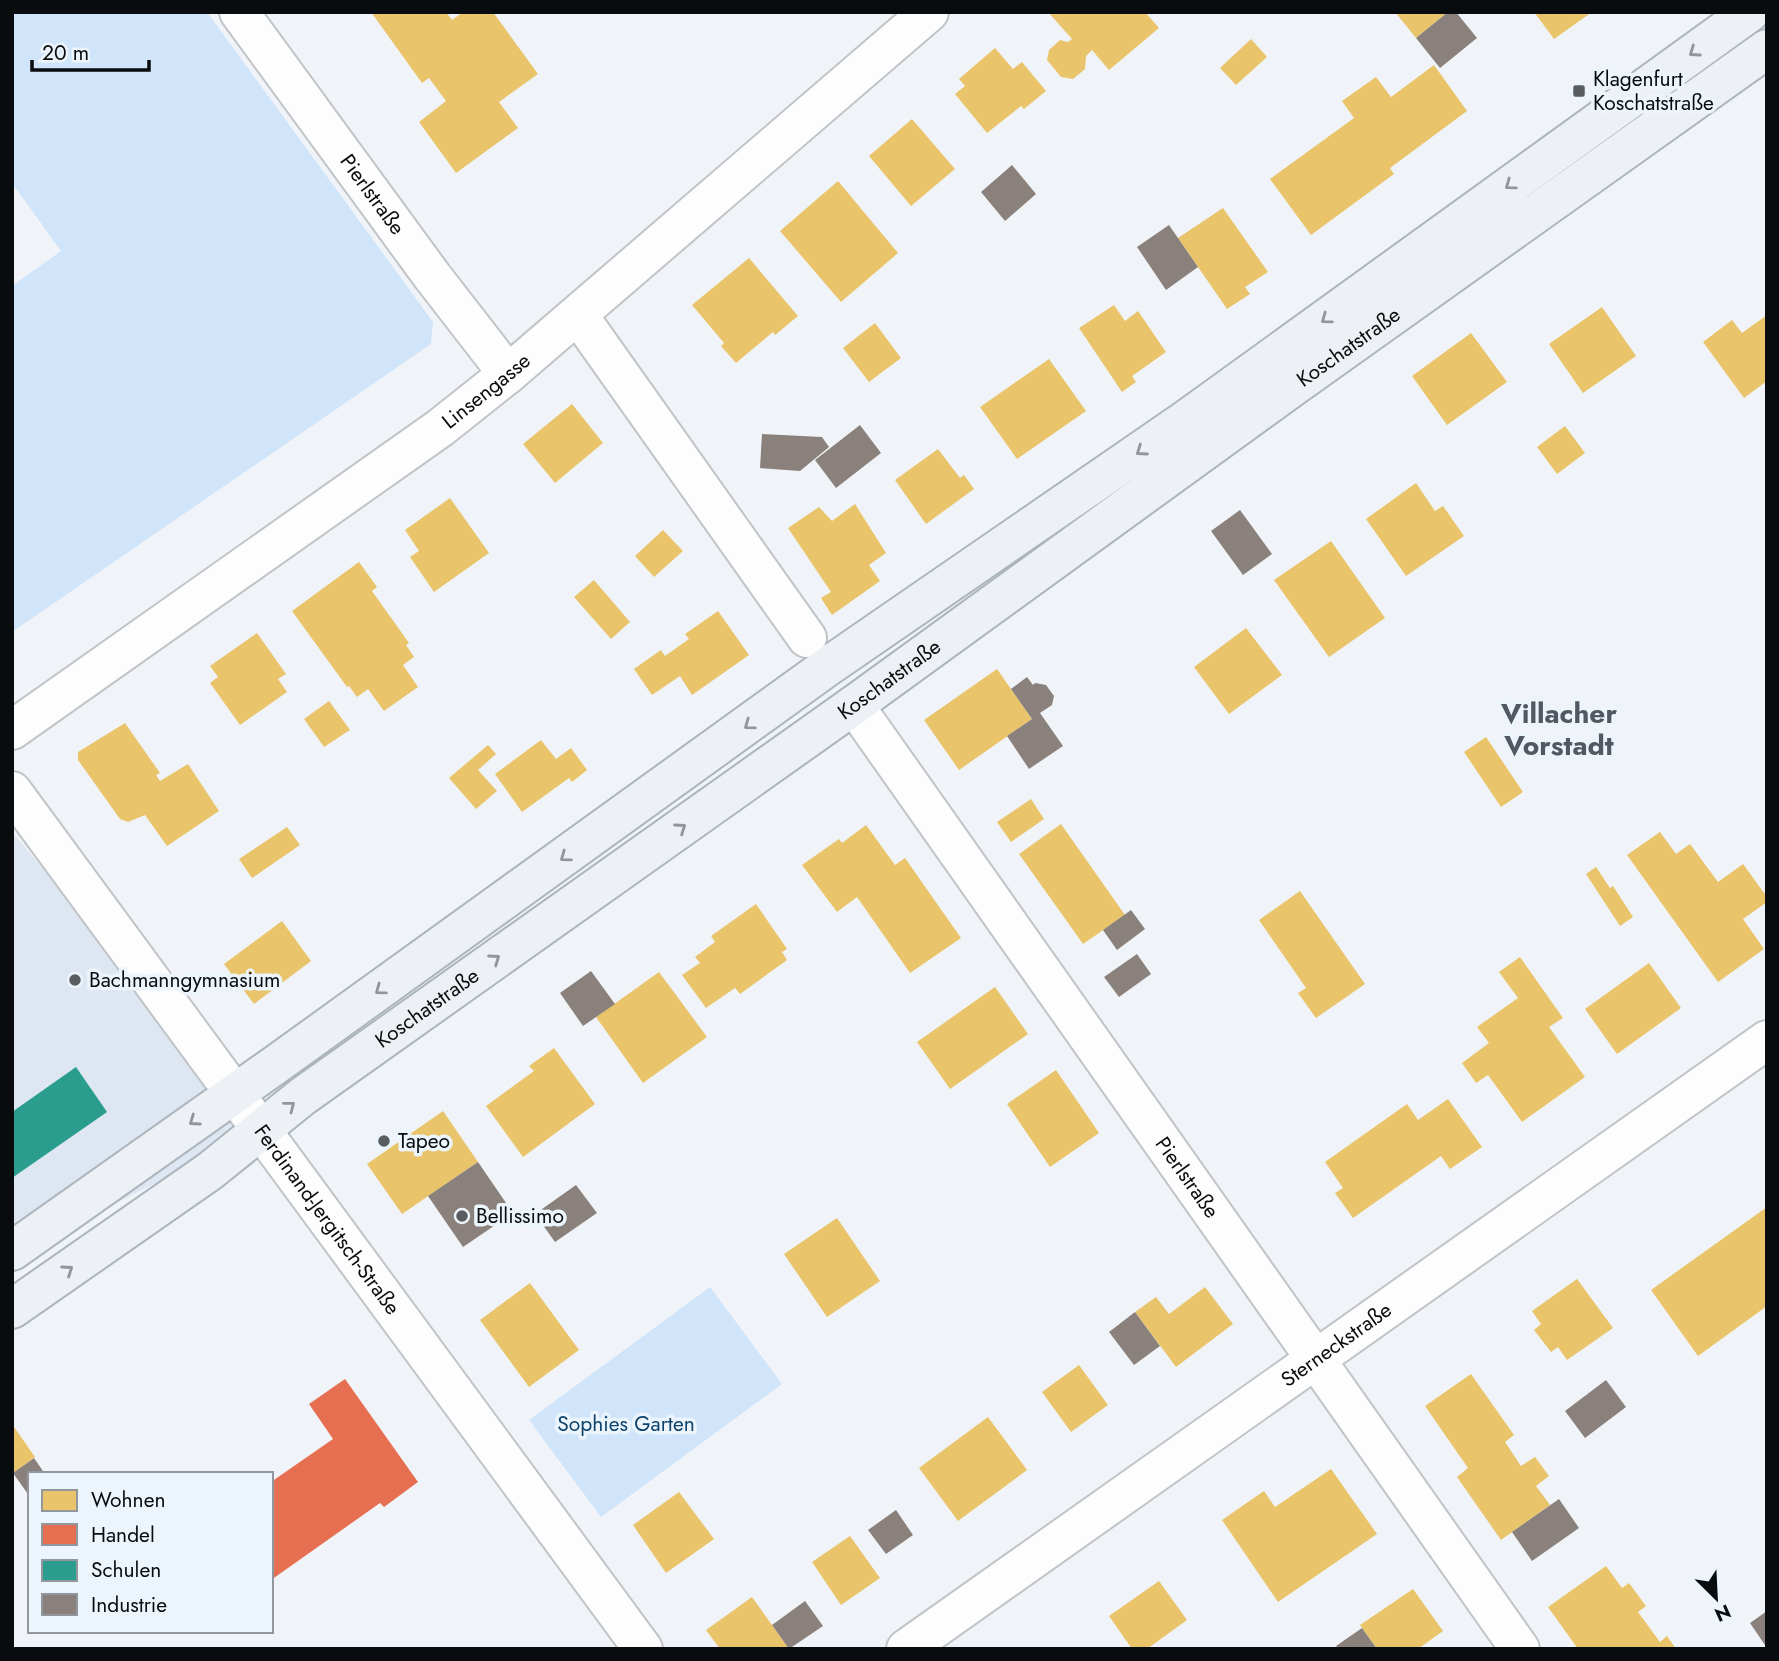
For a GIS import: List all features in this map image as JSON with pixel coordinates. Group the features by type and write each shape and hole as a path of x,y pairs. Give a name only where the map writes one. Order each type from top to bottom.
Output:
{"main road":[{"name":"Koschatstraße","path":"12,1251 827,667 1187,419 1743,14"},
{"name":"Koschatstraße","path":"12,1310 210,1171 303,1096 855,705 1280,396 1766,51"}],"street":[{"name":"Pierlstraße","path":"239,12 432,276 509,374"},
{"name":"Linsengasse","path":"12,730 440,428 509,374 907,20"},
{"path":"578,315 807,638"},
{"name":"Pierlstraße","path":"855,705 1520,1649"},
{"name":"Ferdinand-Jergitsch-Straße","path":"12,791 643,1649"},
{"name":"Sterneckstraße","path":"906,1649 1767,1040"}],"shaded area":[{"name":"Bachmanngymnasium","path":"12,832 262,1129 12,1256"}],"green space":[{"path":"12,12 207,12 433,322 431,344 12,632 12,286 61,251 12,183"},
{"name":"Sophies Garten","path":"710,1287 782,1384 601,1517 529,1420"}],"building: Wohnen":[{"path":"371,12 446,12 452,20 463,12 493,12 538,74 499,102 518,128 456,173 419,122 446,101 429,78 422,83"},
{"path":"1048,12 1145,12 1159,28 1109,70 1092,50 1086,56 1085,69 1073,79 1061,77 1047,60 1049,50 1060,40 1068,42 1072,39"},
{"path":"1395,12 1448,12 1416,38"},
{"path":"1534,12 1592,12 1554,39"},
{"path":"1251,39 1267,57 1236,85 1220,68"},
{"path":"995,48 1013,69 1022,62 1046,91 1024,109 1021,106 987,133 955,94 965,86 959,79"},
{"path":"1434,65 1467,111 1390,168 1394,174 1311,235 1270,179 1354,118 1342,101 1376,77 1391,97"},
{"path":"912,119 955,169 911,206 869,156"},
{"path":"838,181 898,253 841,302 780,231"},
{"path":"1223,208 1268,272 1245,287 1250,294 1227,309 1178,238"},
{"path":"749,258 798,316 775,335 773,332 736,363 721,346 724,343 692,305"},
{"path":"1114,305 1125,321 1138,311 1166,352 1132,376 1136,382 1122,392 1079,328"},
{"path":"1602,307 1636,356 1583,393 1549,344"},
{"path":"1767,315 1767,381 1744,398 1703,342 1732,320 1742,333"},
{"path":"875,323 901,358 869,382 843,348"},
{"path":"1471,333 1507,382 1447,425 1412,376"},
{"path":"1049,359 1086,411 1017,459 980,407"},
{"path":"572,404 603,443 555,483 523,444"},
{"path":"1565,426 1585,453 1557,474 1537,447"},
{"path":"938,449 960,478 964,475 974,489 926,524 895,480"},
{"path":"1416,483 1435,511 1443,506 1464,536 1406,576 1366,519"},
{"path":"450,498 489,553 434,592 410,557 419,551 405,530"},
{"path":"855,504 886,553 869,565 880,581 832,615 821,598 831,592 788,528 819,507 832,521"},
{"path":"663,530 683,551 654,577 635,556"},
{"path":"1331,541 1385,618 1329,657 1274,580"},
{"path":"359,562 377,587 372,591 409,643 406,645 414,657 403,665 418,687 384,711 368,689 357,697 349,686 347,687 292,611"},
{"path":"594,580 630,622 611,639 574,597"},
{"path":"718,611 749,655 692,695 680,676 652,695 634,669 661,650 665,656 689,639 685,634"},
{"path":"1246,628 1282,675 1229,714 1194,667"},
{"path":"257,633 286,674 278,679 287,692 240,725 210,683 218,677 210,666"},
{"path":"997,669 1032,719 959,770 924,720"},
{"path":"329,701 350,730 324,747 304,719"},
{"path":"125,723 160,773 156,775 160,781 188,764 219,811 167,846 145,815 128,822 120,819 78,760 78,752"},
{"path":"1486,737 1523,792 1501,807 1464,752"},
{"path":"541,740 556,759 571,748 587,770 572,782 569,778 522,812 495,774"},
{"path":"488,745 496,754 478,770 497,791 476,809 449,778"},
{"path":"1031,799 1044,819 1011,842 997,822"},
{"path":"1061,824 1125,915 1083,944 1019,854"},
{"path":"866,825 895,865 905,858 961,938 910,973 857,897 837,912 802,865 839,839 842,843"},
{"path":"287,827 300,845 252,878 239,859"},
{"path":"1660,832 1676,854 1690,844 1718,882 1743,864 1767,897 1767,902 1743,919 1764,949 1718,982 1627,855"},
{"path":"1596,867 1610,888 1613,886 1633,917 1620,926 1586,874"},
{"path":"1300,891 1365,984 1316,1018 1298,993 1306,988 1259,920"},
{"path":"756,904 787,949 782,952 787,960 740,994 735,988 706,1008 682,975 700,963 695,957 715,942 711,936"},
{"path":"282,921 311,961 254,1004 224,964"},
{"path":"1520,957 1563,1018 1549,1027 1585,1077 1522,1122 1488,1075 1476,1083 1462,1063 1489,1043 1477,1027 1518,998 1499,972"},
{"path":"1649,963 1681,1008 1617,1054 1585,1009"},
{"path":"659,972 707,1037 643,1083 596,1017"},
{"path":"995,987 1028,1034 950,1089 917,1042"},
{"path":"554,1048 595,1104 523,1157 486,1106 534,1071 529,1066"},
{"path":"1056,1070 1099,1133 1050,1167 1007,1104"},
{"path":"1448,1099 1482,1147 1450,1169 1441,1156 1353,1218 1335,1193 1343,1188 1325,1162 1407,1104 1418,1120"},
{"path":"443,1111 478,1162 402,1214 367,1164"},
{"path":"1767,1207 1767,1306 1698,1356 1651,1290"},
{"path":"837,1218 880,1281 827,1317 784,1254"},
{"path":"1577,1279 1613,1328 1567,1360 1558,1347 1551,1352 1534,1330 1541,1324 1532,1311"},
{"path":"530,1283 579,1350 529,1387 480,1320"},
{"path":"1205,1287 1233,1324 1176,1367 1135,1312 1156,1297 1169,1314"},
{"path":"1079,1365 1108,1405 1071,1432 1042,1392"},
{"path":"1471,1374 1514,1435 1505,1442 1521,1466 1535,1457 1549,1476 1536,1486 1550,1505 1501,1540 1457,1477 1468,1468 1425,1406"},
{"path":"988,1417 1027,1470 958,1521 919,1468"},
{"path":"12,1424 35,1457 12,1474"},
{"path":"1331,1469 1377,1534 1278,1602 1222,1520 1264,1491 1275,1507"},
{"path":"679,1492 714,1539 666,1573 633,1525"},
{"path":"850,1536 880,1578 841,1605 812,1562"},
{"path":"1606,1566 1622,1588 1629,1583 1646,1606 1638,1612 1660,1642 1667,1636 1676,1649 1578,1649 1548,1607"},
{"path":"1159,1581 1187,1620 1147,1649 1132,1649 1109,1616"},
{"path":"1413,1589 1443,1631 1418,1649 1377,1649 1360,1625"},
{"path":"752,1597 789,1649 720,1649 706,1630"}],"building: Handel":[{"path":"345,1379 418,1482 384,1507 380,1503 273,1579 273,1481 333,1439 309,1404"}],"building: Schulen":[{"path":"76,1067 107,1112 12,1178 12,1112"}],"building: Industrie":[{"path":"1448,12 1456,12 1477,38 1440,68 1416,38"},
{"path":"1012,165 1036,194 1005,221 981,192"},
{"path":"1169,225 1198,267 1166,290 1137,247"},
{"path":"860,425 881,453 836,488 815,460"},
{"path":"762,434 822,437 829,447 800,471 760,468"},
{"path":"1240,510 1272,554 1243,575 1211,531"},
{"path":"1027,677 1033,685 1046,685 1054,696 1052,705 1040,713 1063,746 1029,769 1007,736 1032,719 1011,689"},
{"path":"1131,910 1145,929 1117,950 1103,930"},
{"path":"1137,954 1151,974 1119,997 1104,977"},
{"path":"591,971 615,1004 583,1026 560,993"},
{"path":"478,1162 513,1213 463,1247 428,1196"},
{"path":"576,1185 597,1213 555,1242 535,1214"},
{"path":"1135,1312 1160,1346 1134,1365 1109,1332"},
{"path":"1606,1380 1626,1407 1585,1438 1565,1411"},
{"path":"34,1458 44,1472 28,1472 28,1494 13,1473"},
{"path":"1559,1499 1579,1528 1532,1561 1512,1532"},
{"path":"896,1510 913,1535 886,1554 868,1530"},
{"path":"805,1601 823,1626 789,1649 772,1625"},
{"path":"1767,1611 1767,1648 1750,1623"},
{"path":"1362,1628 1377,1649 1339,1649 1336,1646"}],"place":[{"name":"Klagenfurt Koschatstraße","path":"1579,91"},
{"name":"Bachmanngymnasium","path":"75,980"},
{"name":"Tapeo","path":"384,1141"},
{"name":"Bellissimo","path":"462,1216"}],"district":[{"name":"Villacher Vorstadt","path":"1559,729"}]}
